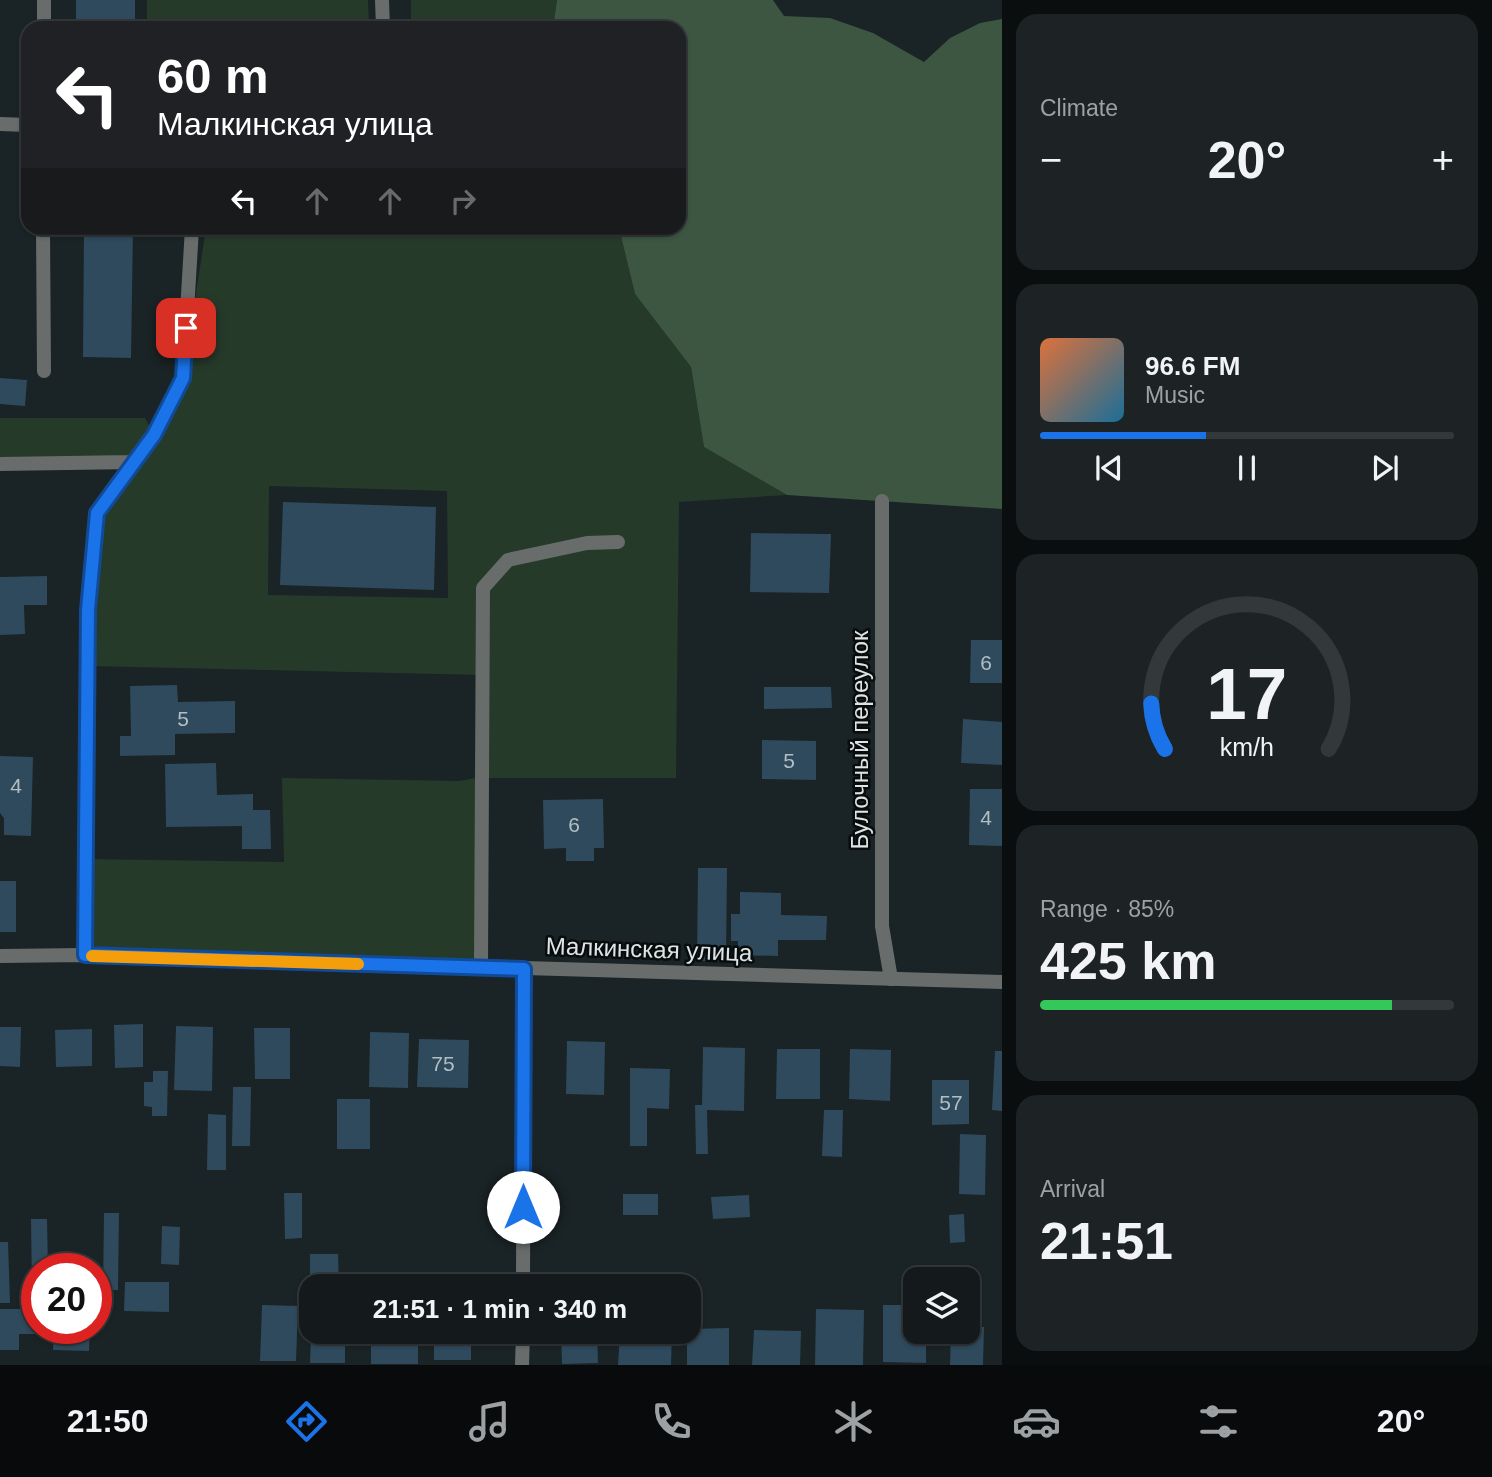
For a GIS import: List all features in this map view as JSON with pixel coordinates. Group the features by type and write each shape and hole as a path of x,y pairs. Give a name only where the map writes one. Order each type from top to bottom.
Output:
{"street":[{"path":"44,0 44,21"},
{"path":"382,0 383,21"},
{"path":"0,124 21,125"},
{"path":"43,235 44,371"},
{"path":"85,955 88,610 97,513 154,435 183,378 192,235"},
{"path":"0,464 134,462"},
{"name":"Булочный переулок","path":"882,501 882,926 891,979"},
{"path":"481,968 483,588 508,560 587,543 618,542"},
{"name":"Малкинская улица","path":"0,956 85,955 1002,982"},
{"path":"523,1274 524,969"},
{"path":"523,1344 523,1365"}],"green space":[{"path":"147,0 368,0 369,21 147,21"},
{"path":"411,0 557,0 554,21 411,21"},
{"path":"557,0 773,0 784,16 830,18 873,33 924,62 950,38 980,23 1002,19 1002,509 787,495 704,447 691,367 635,294 621,235 686,235 686,21 554,21"},
{"path":"205,235 621,235 635,294 691,367 704,447 787,495 679,502 676,778 481,778 481,968 84,955 85,859 284,862 282,778 459,781 481,777 481,675 88,666 97,513 134,462 0,464 0,418 145,418 154,435 183,378","holes":["269,486 447,491 448,598 268,595"]}],"building":[{"path":"76,0 135,0 135,21 76,21"},
{"path":"84,235 133,235 131,358 83,357"},
{"path":"0,378 27,380 25,406 0,404"},
{"path":"283,502 436,507 434,590 280,585"},
{"path":"751,533 831,534 829,593 750,592"},
{"path":"47,576 47,605 24,605 25,634 0,635 0,577"},
{"path":"971,640 1002,640 1002,683 970,683"},
{"path":"177,685 178,702 235,701 235,733 175,734 175,755 120,756 120,736 131,736 130,686"},
{"path":"764,687 831,687 832,708 764,709"},
{"path":"963,719 1002,722 1002,765 961,763"},
{"path":"762,740 816,741 816,780 762,779"},
{"path":"0,756 33,757 31,836 4,835 4,818 0,813"},
{"path":"216,763 217,795 253,794 253,810 270,810 271,849 242,849 242,826 166,827 165,764"},
{"path":"970,789 1002,789 1002,846 969,845"},
{"path":"603,799 604,848 594,848 594,861 566,861 566,848 544,849 543,800"},
{"path":"698,868 727,868 726,961 697,961"},
{"path":"0,881 16,881 16,932 0,932"},
{"path":"740,892 781,893 781,915 827,916 826,940 778,940 778,956 738,955 738,941 731,941 731,914 740,914"},
{"path":"143,1024 143,1067 115,1068 114,1025"},
{"path":"176,1026 213,1027 212,1091 174,1090"},
{"path":"0,1027 21,1027 20,1067 0,1066"},
{"path":"254,1028 290,1028 290,1079 255,1079"},
{"path":"92,1029 92,1066 56,1067 55,1030"},
{"path":"370,1032 409,1033 408,1088 369,1087"},
{"path":"419,1039 469,1040 468,1088 417,1087"},
{"path":"567,1041 605,1042 604,1095 566,1094"},
{"path":"703,1047 745,1048 744,1111 707,1110 708,1154 696,1154 695,1105 702,1105"},
{"path":"777,1049 820,1049 820,1099 776,1099"},
{"path":"850,1049 891,1050 890,1101 849,1099"},
{"path":"995,1051 1002,1051 1002,1111 992,1110"},
{"path":"630,1068 670,1069 669,1109 647,1108 647,1146 630,1146"},
{"path":"153,1071 168,1071 167,1116 152,1116 152,1107 144,1106 144,1082 153,1082"},
{"path":"932,1080 969,1080 969,1124 932,1125"},
{"path":"233,1087 251,1087 250,1146 232,1146"},
{"path":"337,1099 370,1099 370,1149 337,1149"},
{"path":"824,1110 843,1110 842,1157 822,1156"},
{"path":"208,1114 226,1115 226,1170 207,1170"},
{"path":"960,1134 986,1135 985,1195 959,1194"},
{"path":"284,1193 302,1193 302,1238 285,1239"},
{"path":"623,1194 658,1194 658,1215 623,1215"},
{"path":"749,1195 750,1217 713,1219 711,1197"},
{"path":"104,1213 119,1213 118,1290 112,1290 112,1253 103,1253"},
{"path":"964,1214 965,1242 950,1243 949,1215"},
{"path":"31,1219 47,1219 48,1253 31,1253"},
{"path":"162,1226 180,1227 179,1265 161,1264"},
{"path":"0,1242 8,1242 10,1303 0,1303"},
{"path":"310,1254 338,1254 339,1274 310,1274"},
{"path":"125,1282 169,1282 169,1312 124,1311"},
{"path":"262,1305 298,1306 296,1361 260,1361"},
{"path":"883,1305 903,1305 903,1344 926,1344 926,1363 883,1362"},
{"path":"0,1309 21,1309 19,1350 0,1350"},
{"path":"816,1309 864,1310 863,1365 815,1365"},
{"path":"980,1327 984,1327 983,1365 950,1365 951,1344 980,1344"},
{"path":"729,1328 729,1365 687,1365 687,1344 701,1344 701,1329"},
{"path":"754,1330 801,1331 800,1365 752,1365"},
{"path":"53,1344 89,1344 89,1351 53,1350"},
{"path":"311,1344 345,1344 345,1363 310,1363"},
{"path":"371,1344 418,1344 418,1364 371,1364"},
{"path":"434,1344 471,1344 471,1360 434,1360"},
{"path":"561,1344 597,1344 598,1363 562,1364"},
{"path":"619,1344 672,1344 671,1365 618,1365"}],"slow traffic":[{"path":"92,956 358,964"}],"route":[{"path":"186,328 183,378 154,435 97,513 88,610 85,955 524,969 523,1207"}]}
